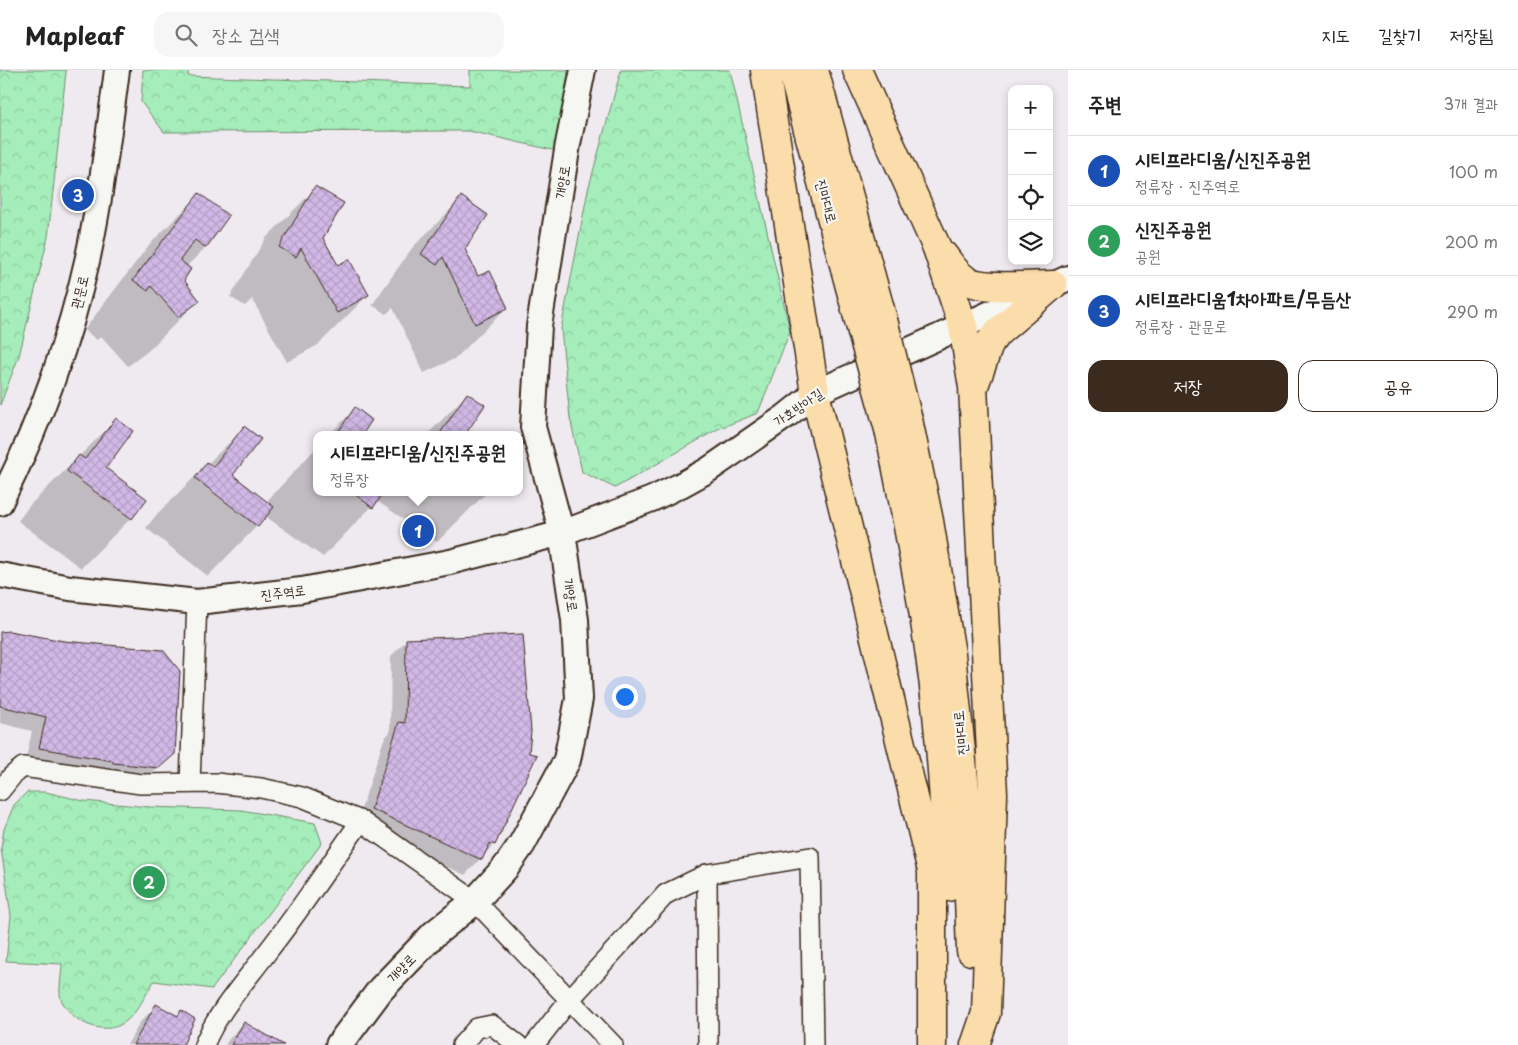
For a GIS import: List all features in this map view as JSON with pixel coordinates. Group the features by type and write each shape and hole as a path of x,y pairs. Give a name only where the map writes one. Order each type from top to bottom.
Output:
{"highway":[{"path":"765,70 815,393 932,871 932,1045"},
{"name":"진마대로","path":"792,70 872,326"},
{"name":"진마대로","path":"814,70 872,326"},
{"path":"857,70 937,248 963,326 973,387 993,794 986,1013 974,1045"},
{"path":"937,248 958,276 968,282 983,286 1061,281"},
{"path":"973,387 990,342 998,332 1061,281"},
{"path":"872,326 899,428"},
{"name":"진마대로","path":"899,428 930,657 944,792 950,962 949,1045"},
{"name":"진마대로","path":"899,428 929,521 952,654 966,790 972,962 970,1045"}],"main road":[{"name":"개양로","path":"340,1045 381,989 434,934 475,900 506,867 522,844 567,760 579,699 575,620 562,533"}],"street":[{"name":"관문로","path":"0,503 19,464 52,382 72,319 88,257 118,70"},
{"name":"개양로","path":"562,533 532,427 539,326 568,144 583,70"},
{"name":"가호방아길","path":"562,533 618,513 681,485 708,470 786,416 815,393 1061,281"},
{"name":"진주역로","path":"0,575 70,588 197,602 302,590 450,562 562,533"},
{"path":"190,783 197,602"},
{"path":"0,791 12,776 23,767 141,784 216,783 261,788 302,797 361,821 475,900 613,1045"},
{"path":"204,1045 212,1025 235,992 269,951 361,821"},
{"path":"534,1045 570,999 666,894 707,874 810,856 813,1045"},
{"path":"707,874 708,1045"},
{"path":"462,1045 477,1028 492,1025 518,1045"}],"green space":[{"path":"0,70 66,70 66,72 48,237 19,356 0,405"},
{"path":"143,70 188,70 188,76 470,86 470,70 568,70 559,142 552,150 469,131 164,132 141,102"},
{"path":"621,70 730,70 790,331 758,413 718,429 615,488 582,472 570,418 561,329 588,190"},
{"path":"27,792 46,792 84,801 150,807 241,810 315,823 322,843 212,989 154,981 130,1018 116,1027 97,1028 79,1020 65,1007 60,996 62,964 6,961 11,916 1,848 4,829 14,805"}],"building":[{"path":"315,186 344,203 323,238 338,265 349,259 369,295 337,313 301,248 296,257 279,247"},
{"path":"199,193 229,216 206,248 195,240 180,260 191,269 184,280 200,301 178,317 151,286 148,291 133,280"},
{"path":"461,196 488,215 465,249 478,276 490,271 508,308 475,324 443,257 437,265 421,254"},
{"path":"467,393 485,405 468,431 442,431"},
{"path":"355,407 372,420 365,431 339,431"},
{"path":"116,418 133,431 106,468 147,499 132,519 67,471 79,455 85,459"},
{"path":"244,426 261,439 233,475 274,507 258,527 195,478 207,462 213,467"},
{"path":"357,496 381,496 373,508"},
{"path":"9,631 64,641 163,650 180,671 175,754 159,768 113,763 113,761 39,748 46,717 0,706 0,632"},
{"path":"523,634 531,731 529,753 537,755 495,845 490,843 482,860 371,809 399,722 405,723 406,639"},
{"path":"156,1004 178,1016 181,1010 195,1019 183,1045 133,1045"},
{"path":"244,1022 284,1045 231,1045"}],"place":[{"name":"시티프라디움1차아파트/무듬산","path":"78,195"},
{"name":"시티프라디움/신진주공원","path":"418,531"},
{"name":"신진주공원","path":"149,882"}]}
